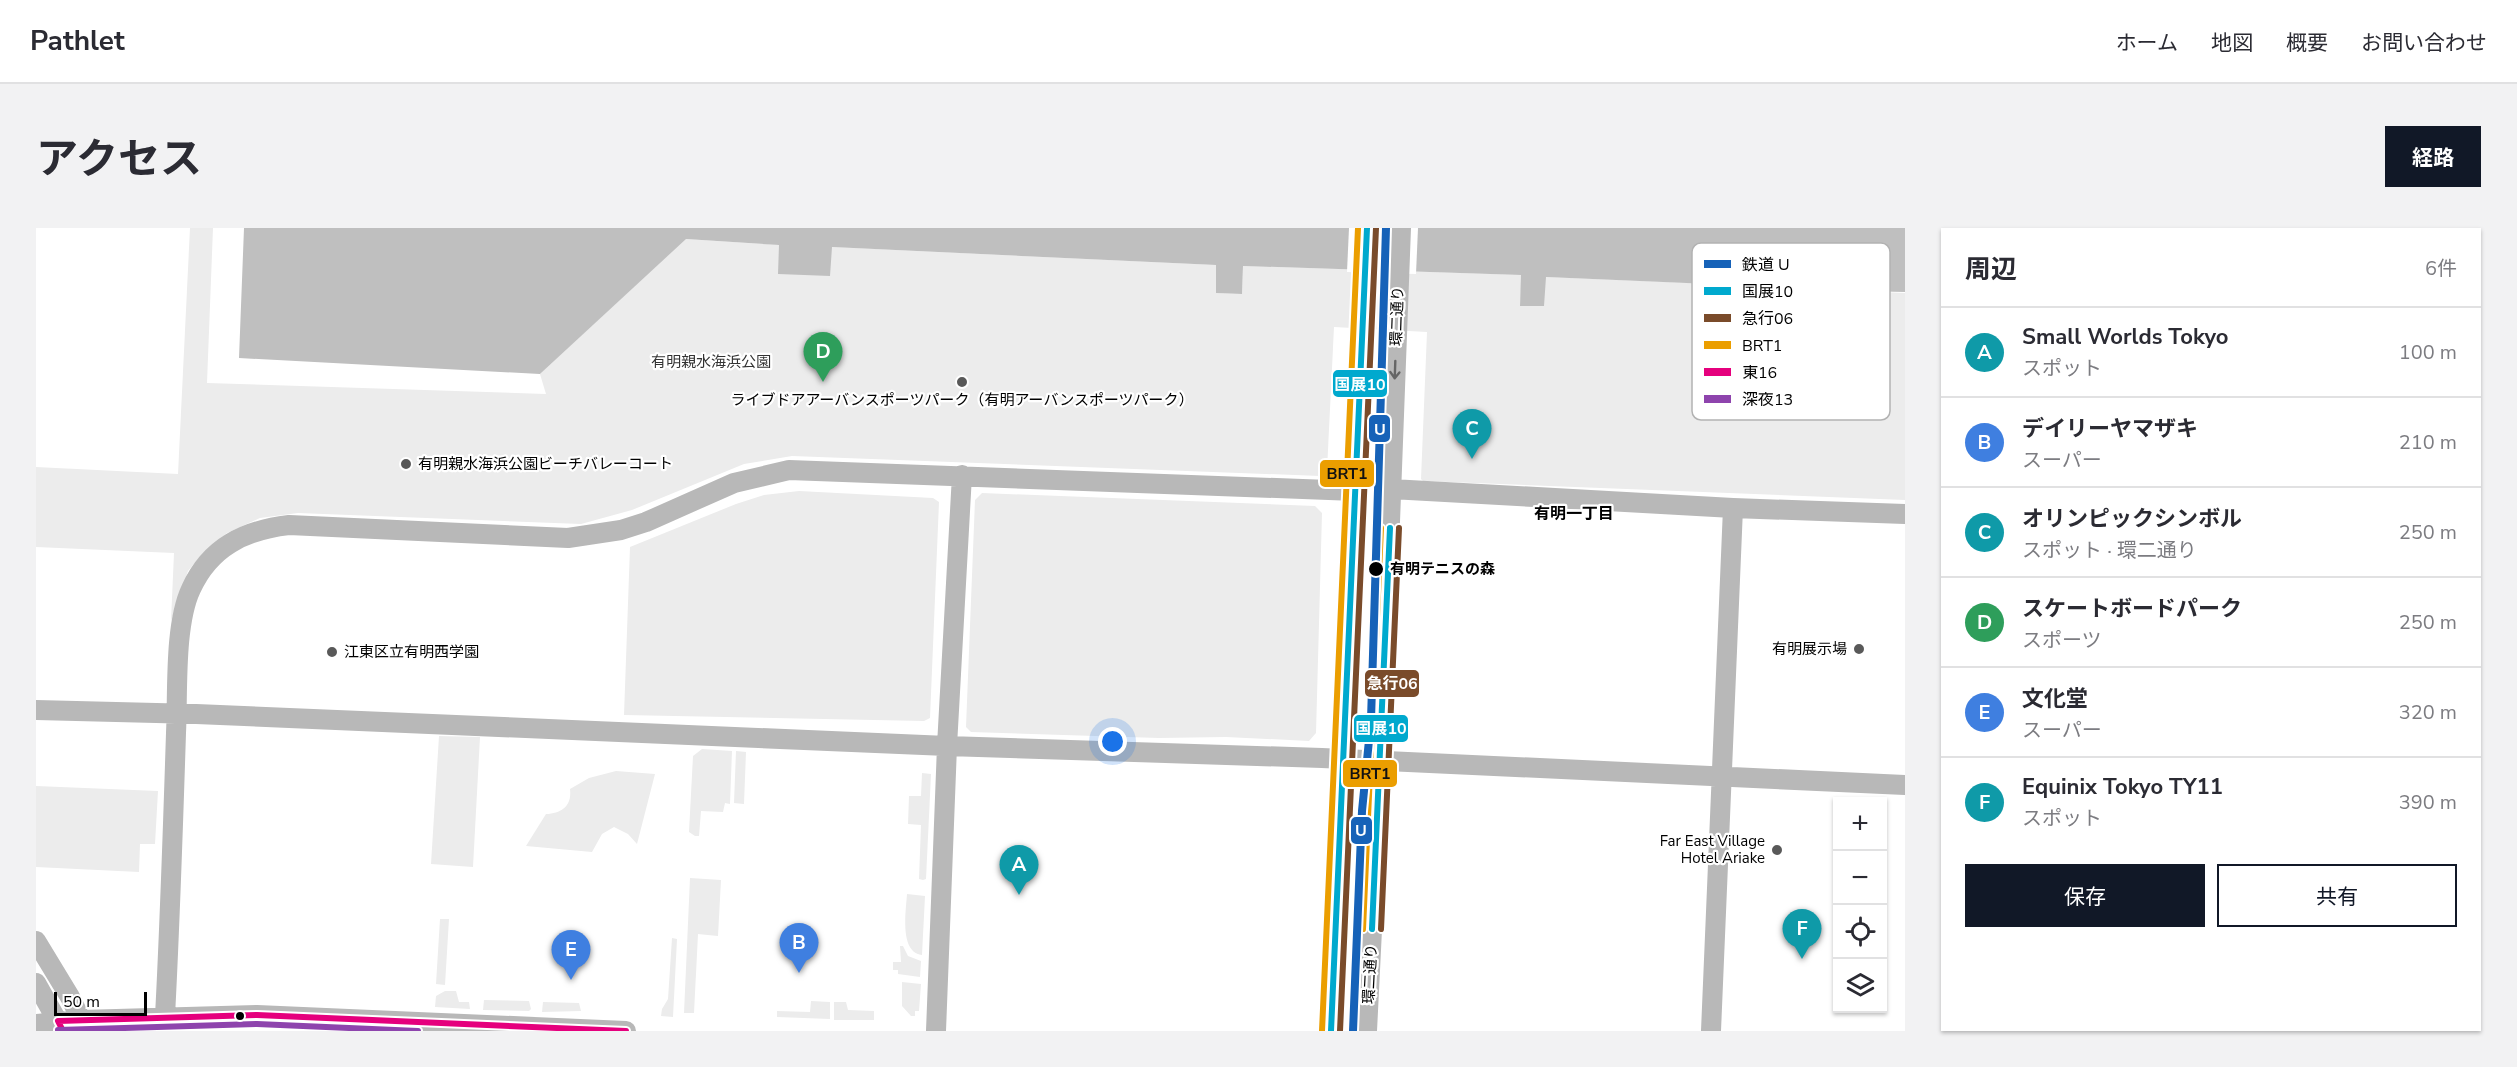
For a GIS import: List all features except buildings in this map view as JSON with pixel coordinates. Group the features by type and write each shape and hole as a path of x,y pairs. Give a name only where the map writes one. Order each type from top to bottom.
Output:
{"street":[{"path":"1331,1031 1367,228"},
{"name":"環二通り","path":"1368,1031 1401,228"},
{"path":"165,1016 177,713 184,611 190,589 212,557 228,544 262,528 289,525 568,538 621,530 646,522 734,483 789,470 1355,491"},
{"path":"936,1031 962,475"},
{"path":"1391,489 1732,508 1905,514"},
{"path":"1711,1031 1732,508"},
{"path":"36,710 177,713 1905,785"},
{"path":"36,941 84,1025"},
{"path":"36,983 61,1026"},
{"path":"36,1024 61,1026 165,1016 257,1015 626,1031"}],"green space":[{"name":"有明親水海浜公園","path":"190,228 213,228 207,383 546,394 540,374 685,239 780,245 779,274 832,247 1216,265 1217,293 1242,294 1243,266 1522,275 1520,305 1546,277 1692,283 1692,420 1890,420 1890,292 1905,293 1905,500 1423,481 1421,479 1427,332 1334,327 1327,470 1320,476 792,456 744,464 632,510 581,524 298,513 260,518 227,533 202,554 188,571 171,621 174,553 36,547 36,467 178,474"},
{"path":"799,491 933,498 939,502 930,718 924,721 624,715 630,547 736,504 764,495"},
{"path":"982,493 1315,506 1322,513 1316,733 1309,741 971,732 966,727 975,500"},
{"path":"439,736 480,737 473,867 431,864"},
{"path":"702,749 732,751 730,804 725,803 723,812 701,811 699,836 695,836 689,832 693,756"},
{"path":"736,751 746,752 744,804 734,803"},
{"path":"616,771 655,774 637,844 628,834 614,827 602,834 592,852 526,846 546,814 565,808 568,804 570,789 589,778"},
{"path":"922,773 931,774 926,879 923,880 919,879 921,825 908,824 909,796 921,796"},
{"path":"36,786 158,791 155,844 140,844 139,872 36,867"},
{"path":"690,878 721,880 718,936 698,934 694,1013 684,1013"},
{"path":"907,894 925,896 922,955 910,947 907,939 905,920"},
{"path":"440,919 449,919 445,985 436,984"},
{"path":"672,938 677,939 673,1017 661,1016 668,999"},
{"path":"900,946 903,946 908,956 921,961 920,977 898,974 898,970 893,970 893,962 901,962"},
{"path":"902,982 921,984 919,1011 915,1011 915,1016 911,1016 902,1006"},
{"path":"445,991 456,991 459,1002 469,1002 470,1009 435,1007 436,996"},
{"path":"484,1000 529,1001 531,1009 529,1011 483,1010"},
{"path":"811,1001 830,1002 830,1019 777,1017 777,1011 810,1012"},
{"path":"543,1002 579,1003 581,1011 542,1012"},
{"path":"834,1002 846,1002 848,1010 874,1011 874,1020 834,1020"}],"shaded area":[{"path":"244,228 1905,228 1905,292 1890,292 1890,243 1692,243 1692,283 1546,277 1544,306 1520,306 1521,275 1243,266 1242,294 1216,293 1216,265 832,247 830,276 778,274 779,245 686,239 540,374 239,358"}],"pier":[{"path":"1349,228 1418,228 1416,274 1347,272"}],"rail line":[{"name":"U","path":"1353,1031 1362,811 1371,720 1386,228"}],"transit line":[{"name":"BRT1","path":"1322,1031 1358,228"},
{"name":"国展10","path":"1331,1031 1367,228"},
{"name":"急行06","path":"1340,1031 1376,228"},
{"name":"BRT1","path":"1363,929 1381,528"},
{"name":"国展10","path":"1372,929 1390,528"},
{"name":"急行06","path":"1381,929 1399,528"},
{"name":"東16","path":"63,1031 58,1021 257,1015 626,1031"},
{"name":"深夜13","path":"58,1030 257,1024 418,1031"}],"place":[{"name":"スケートボードパーク","path":"823,382"},
{"name":"ライブドアアーバンスポーツパーク（有明アーバンスポーツパーク）","path":"962,382"},
{"name":"オリンピックシンボル","path":"1472,459"},
{"name":"有明親水海浜公園ビーチバレーコート","path":"406,464"},
{"name":"有明テニスの森","path":"1376,569"},
{"name":"有明展示場","path":"1859,649"},
{"name":"江東区立有明西学園","path":"332,652"},
{"name":"Far East Village Hotel Ariake","path":"1777,850"},
{"name":"Small Worlds Tokyo","path":"1019,895"},
{"name":"Equinix Tokyo TY11","path":"1802,959"},
{"name":"デイリーヤマザキ","path":"799,973"},
{"name":"文化堂","path":"571,980"}],"district":[{"name":"有明一丁目","path":"1574,513"}]}
